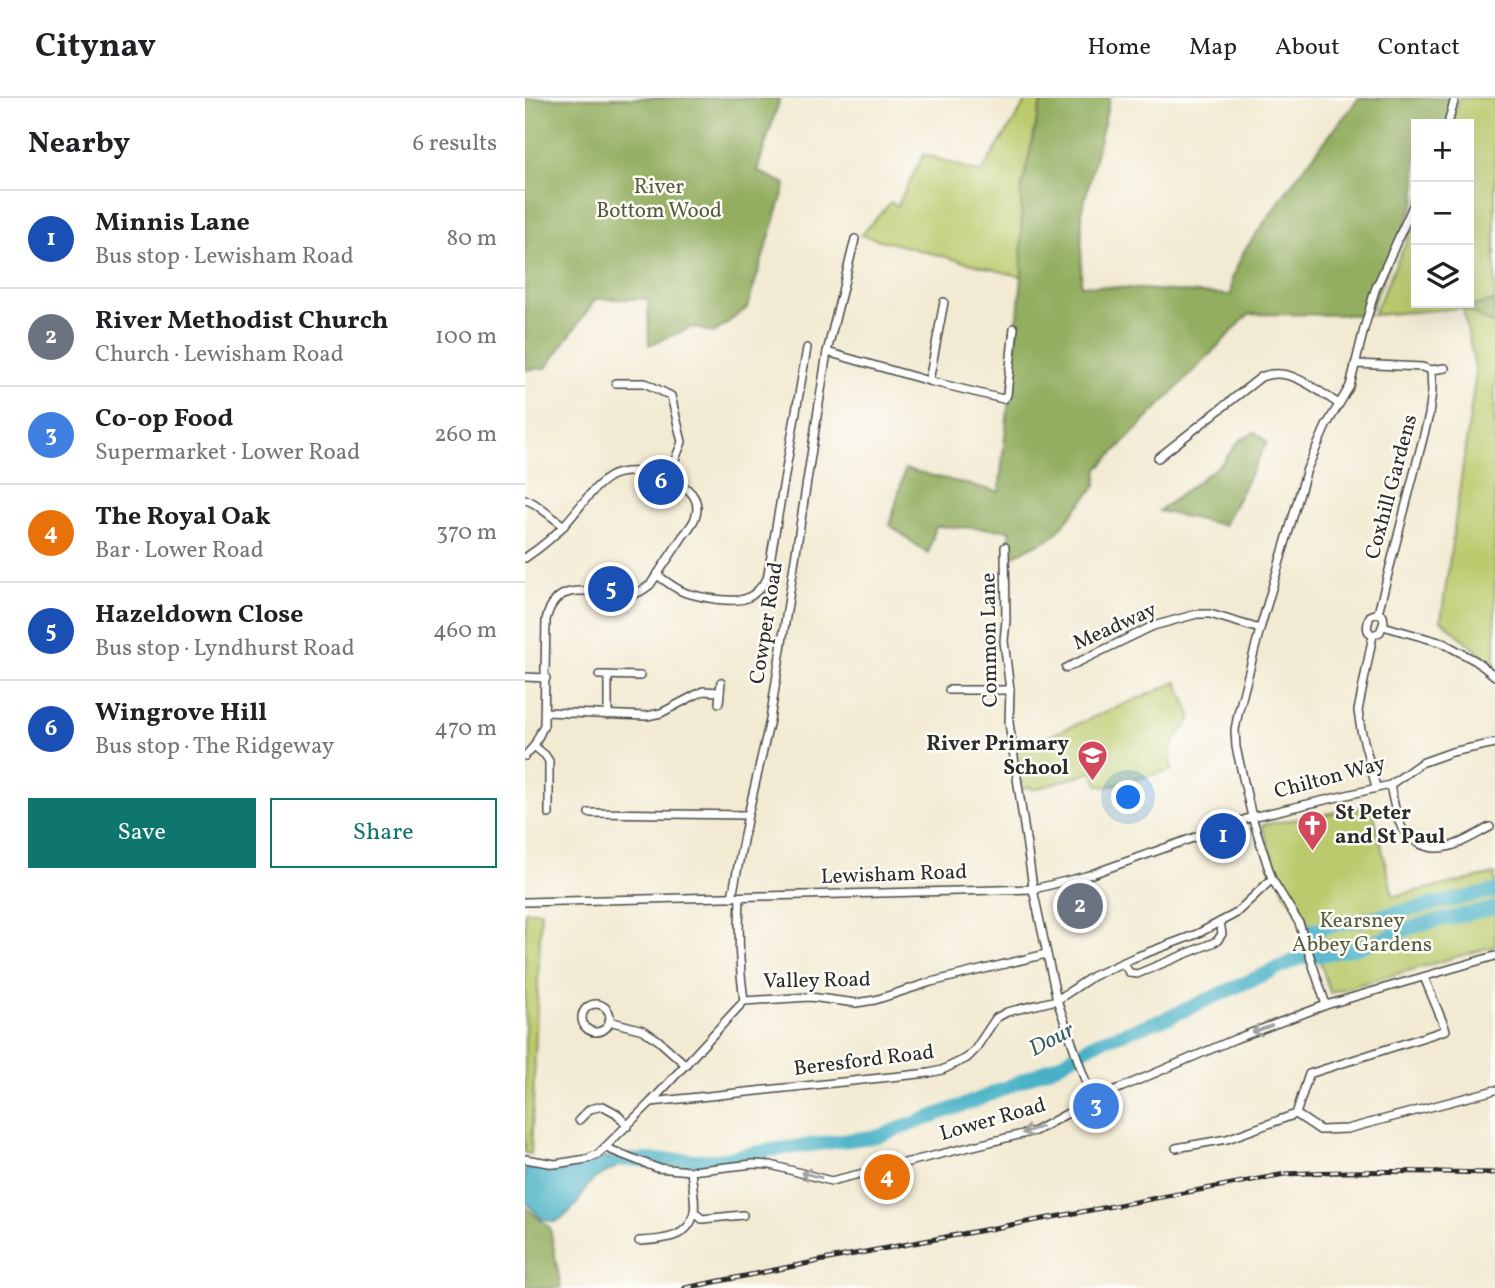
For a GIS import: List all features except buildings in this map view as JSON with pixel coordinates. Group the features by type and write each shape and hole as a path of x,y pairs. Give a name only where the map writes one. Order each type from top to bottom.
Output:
{"street":[{"path":"1449,119 1455,98"},
{"path":"1326,1005 1299,923 1272,879 1252,817 1236,747 1235,730 1260,629 1307,469 1326,426 1350,386 1375,290 1411,210"},
{"name":"Cowper Road","path":"744,1001 736,897 748,815 770,720 827,352 855,239"},
{"path":"929,381 944,302"},
{"path":"827,352 1000,399 1007,395 1014,328"},
{"path":"657,575 685,592 735,601 757,592 767,579 807,348"},
{"path":"1355,364 1422,367 1431,370 1445,368"},
{"name":"Coxhill Gardens","path":"1377,787 1358,711 1373,635 1369,633 1367,624 1370,616 1378,613 1429,415 1431,370"},
{"path":"1158,458 1167,455 1267,374 1284,373 1339,404"},
{"path":"616,383 645,383 671,396 682,442 668,477"},
{"path":"525,558 564,526 601,482 614,474 649,472 668,477 687,488 697,501 696,517 650,585 627,595 577,590 553,602 546,620 544,725 534,746 525,755"},
{"path":"525,499 564,526"},
{"name":"Common Lane","path":"1005,547 1004,641 1010,690 1009,723 1013,760 1056,1000 1092,1100"},
{"path":"1373,635 1380,632 1383,626 1383,616 1378,613"},
{"name":"Meadway","path":"1066,668 1153,626 1197,614 1210,614 1260,629"},
{"path":"1383,626 1443,643 1476,661 1495,676"},
{"path":"599,675 640,676"},
{"path":"608,675 608,715"},
{"path":"525,677 546,678"},
{"path":"719,703 721,682"},
{"path":"949,690 1010,690"},
{"path":"545,712 647,716 661,713 703,691 720,692"},
{"name":"Chilton Way","path":"1252,817 1390,785 1421,763 1452,752 1495,743"},
{"path":"534,746 549,761 549,814"},
{"path":"1390,785 1403,830 1424,846 1437,849 1453,846 1490,827"},
{"path":"589,813 748,815"},
{"name":"Lewisham Road","path":"525,902 1034,889 1086,876 1252,817"},
{"path":"1123,964 1130,973 1137,974 1217,941 1222,934 1220,922 1235,914 1272,879"},
{"name":"Beresford Road","path":"651,1102 942,1070 967,1058 996,1018 1007,1012 1056,1000 1093,976 1220,922"},
{"name":"Valley Road","path":"606,1148 744,1001 810,997 856,1003 1046,954"},
{"name":"Lower Road","path":"606,1148 657,1168 691,1171 753,1164 771,1165 831,1181 1035,1130 1092,1100 1235,1039 1326,1005 1495,956"},
{"path":"1296,1114 1309,1074 1446,1030 1424,977"},
{"path":"609,1021 643,1030 685,1065"},
{"path":"1296,1114 1320,1130 1347,1129 1495,1090"},
{"path":"579,1120 590,1109 603,1106 616,1113 628,1126"},
{"path":"1176,1148 1227,1139 1296,1114"},
{"path":"525,1159 567,1164 587,1159 606,1148"},
{"path":"639,1241 679,1235 688,1226 694,1212 691,1171"},
{"path":"694,1212 702,1219 743,1215"}],"green space":[{"name":"River Bottom Wood","path":"525,98 780,98 757,171 786,184 747,308 714,333 692,327 649,345 648,299 596,299 546,368 525,370"},
{"path":"1028,98 1042,98 1021,192 1022,277 861,235 891,202 897,206 924,154 981,173"},
{"path":"1042,98 1110,98 1082,212 1081,285 1231,295 1232,278 1244,251 1301,171 1359,98 1455,98 1449,119 1411,119 1411,211 1368,315 1249,314 1098,469 1096,485 1054,536 1011,557 1009,530 936,526 928,554 890,525 905,469 999,492 1022,277 1021,192"},
{"path":"1459,98 1495,98 1495,301 1474,306 1474,119 1453,119"},
{"path":"1411,231 1411,308 1463,308 1373,315"},
{"path":"1495,301 1495,325 1463,308 1474,308 1474,306"},
{"path":"1463,308 1495,325 1495,666 1441,620 1476,373"},
{"path":"1255,432 1267,442 1224,525 1159,511 1223,462 1239,441"},
{"path":"1177,682 1192,718 1177,736 1172,747 1172,770 1106,787 1098,785 1093,772 1032,790 1030,786 1022,790 1015,750"},
{"name":"Kearsney Abbey Gardens","path":"1372,806 1393,896 1495,874 1495,946 1330,993 1306,916 1284,892 1262,825"},
{"path":"525,911 541,911 531,1154 525,1153"},
{"path":"525,1207 550,1228 561,1288 525,1288"}],"water":[{"path":"606,1157 618,1160 620,1165 594,1179 577,1204 555,1222 542,1219 525,1201 525,1163 557,1168"}],"waterway":[{"name":"Dour","path":"1308,931 1495,891"},
{"name":"Dour","path":"618,1160 718,1160 879,1136 977,1100 1058,1065 1097,1042 1167,1018 1298,959 1357,948 1419,925 1495,908"}],"railway":[{"path":"685,1288 1285,1174 1390,1171 1495,1173"}],"place":[{"name":"Wingrove Hill","path":"661,482"},
{"name":"Hazeldown Close","path":"611,589"},
{"name":"River Primary School","path":"1092,783"},
{"name":"Minnis Lane","path":"1223,836"},
{"name":"St Peter and St Paul","path":"1312,852"},
{"name":"River Methodist Church","path":"1080,906"},
{"name":"Co-op Food","path":"1096,1106"},
{"name":"The Royal Oak","path":"887,1177"}]}
